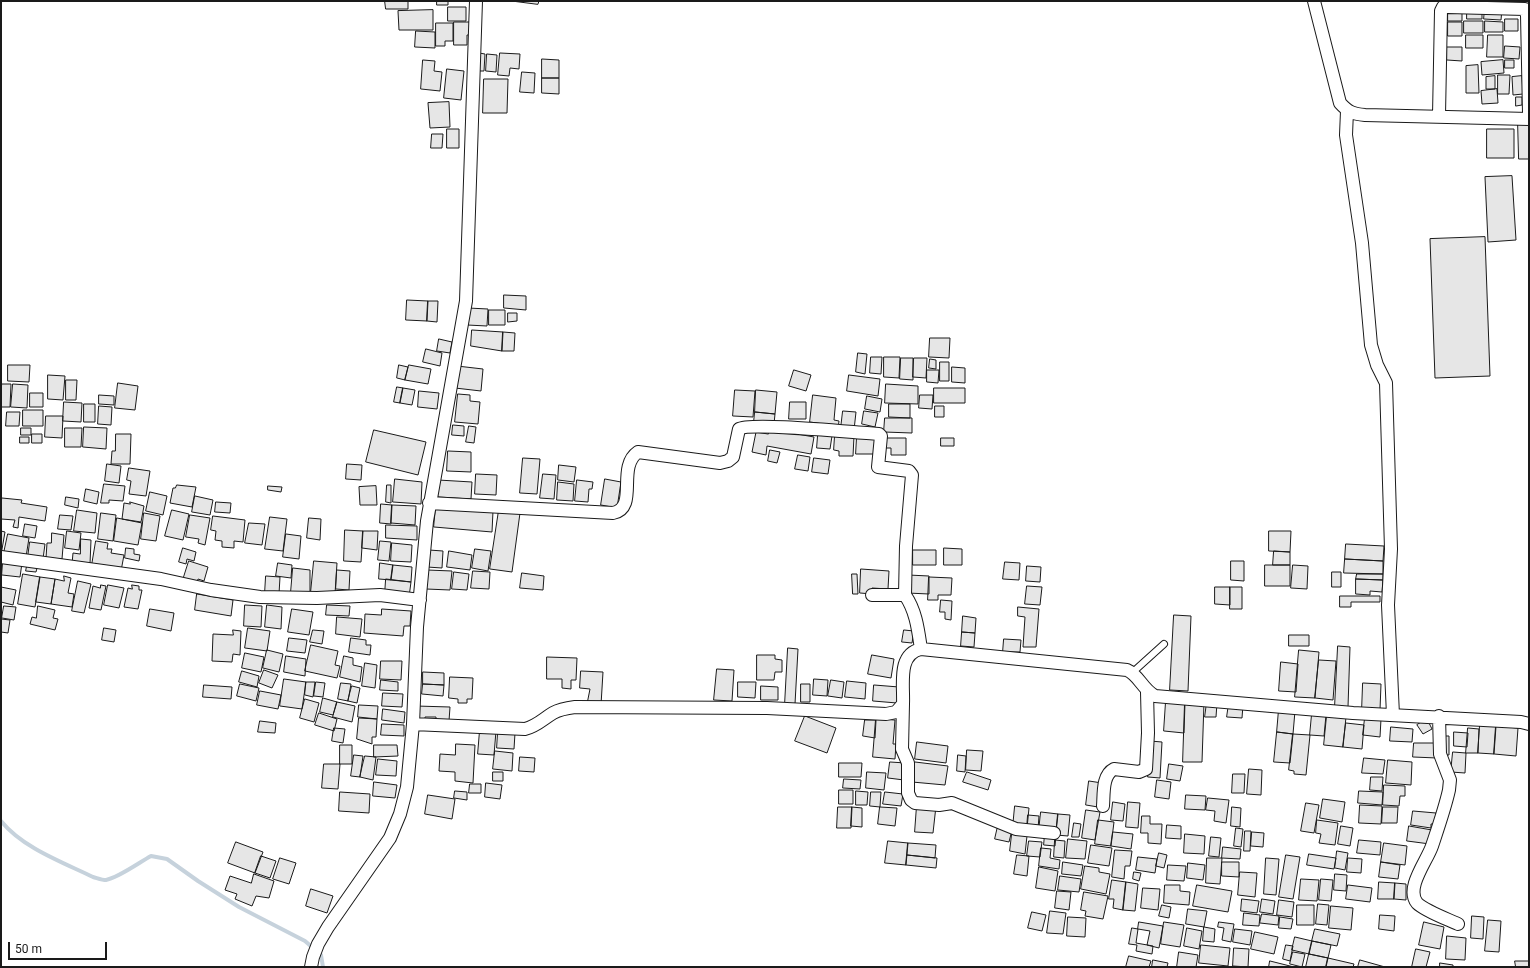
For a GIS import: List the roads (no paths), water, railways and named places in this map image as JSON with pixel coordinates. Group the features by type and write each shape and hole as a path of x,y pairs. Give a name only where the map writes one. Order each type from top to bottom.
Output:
{"street":[{"path":"311,967 318,944 390,838 400,814 407,787 413,724 417,627 430,503 466,301 476,1"},
{"path":"1314,1 1340,103 1347,112 1360,115 1439,115 1529,119"},
{"path":"1439,115 1441,11 1443,7 1524,9 1527,15 1529,113"},
{"path":"1347,112 1345,130 1362,243 1371,345 1377,365 1386,383 1391,549 1388,605 1394,715"},
{"path":"430,503 613,513 619,512 625,506 629,461 638,452 726,462 733,457 739,429 747,426 879,434 881,436 878,467 909,471 912,475 906,546 905,595 912,605 917,622 921,648"},
{"path":"1,557 161,579 211,590 260,597 317,598 380,595 420,600"},
{"path":"872,595 905,595"},
{"path":"1054,834 1016,829 952,803 939,805 915,803 911,800 908,793 908,763 902,749 904,663 908,655 913,650 921,648 1127,670 1133,672 1147,692 1155,696 1394,715 1439,716 1521,722 1529,724"},
{"path":"1104,806 1106,778 1111,771 1140,772 1146,769 1148,733 1147,692"},
{"path":"413,724 525,729 535,726 558,711 575,707 767,708 886,714 896,712 903,704"},
{"path":"1439,716 1440,754 1450,780 1449,790 1432,847 1416,880 1413,895 1416,902 1422,907 1458,924"}],"lane":[{"path":"1133,672 1164,644"}],"waterway":[{"path":"1,821 20,839 44,854 93,877 101,879 111,879 151,856 167,859 239,907 305,941 321,955 323,967"}]}
